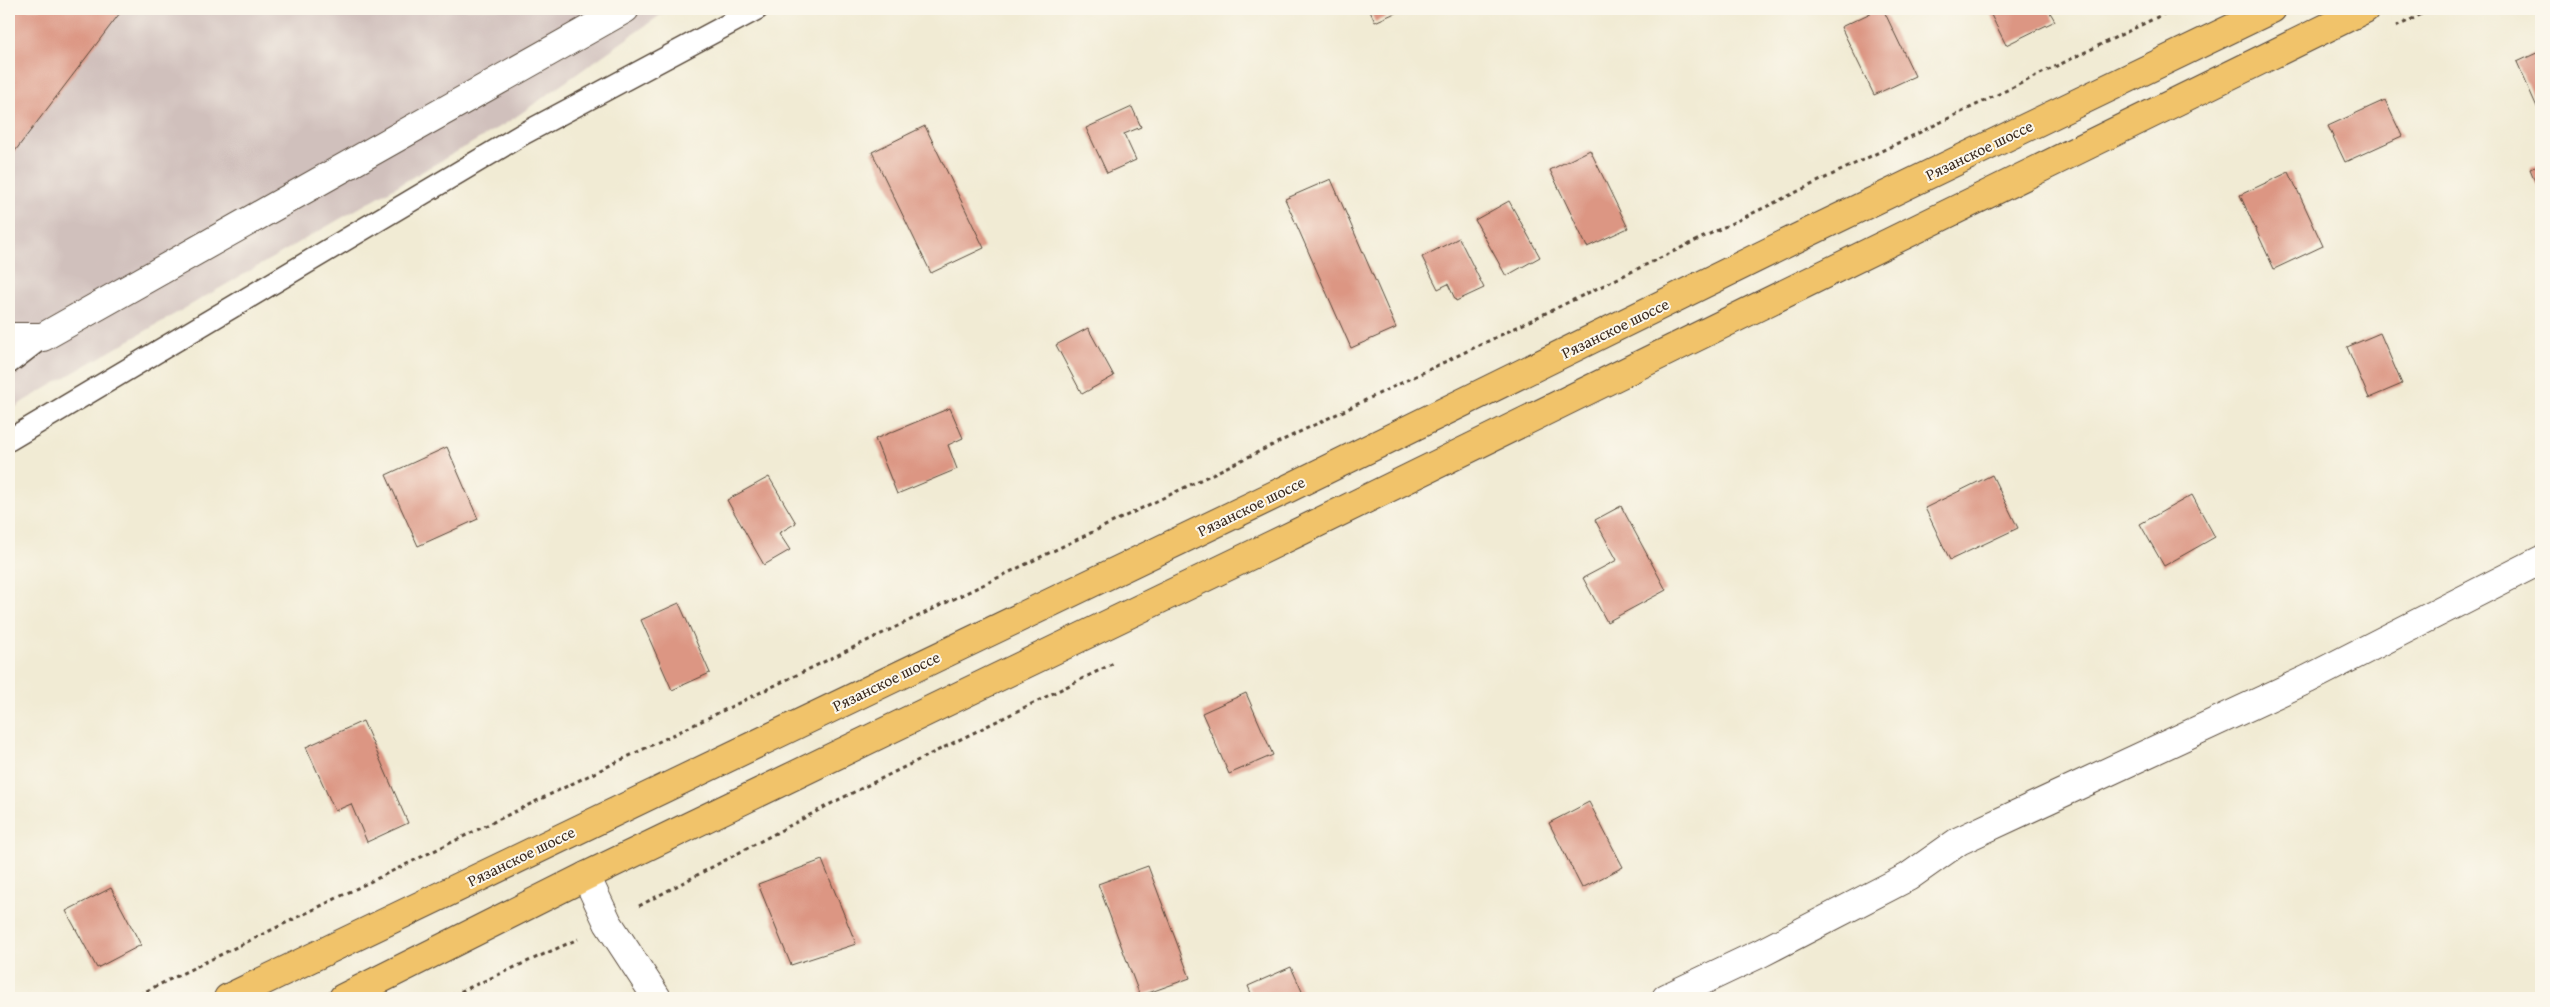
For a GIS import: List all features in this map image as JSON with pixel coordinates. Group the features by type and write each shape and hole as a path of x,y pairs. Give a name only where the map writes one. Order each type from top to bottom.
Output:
{"main road":[{"name":"Рязанское шоссе","path":"228,998 1287,489 1795,239 2272,9"},
{"path":"343,998 586,876 1301,531 2365,9"}],"street":[{"path":"9,337 43,337 625,9"},
{"path":"1666,998 1761,953 1908,877 1959,841 2308,678 2541,560"},
{"path":"586,876 608,923 657,998"}],"lane":[{"path":"9,440 523,134 756,9"},
{"path":"9,363 43,337"}],"path":[{"path":"132,998 630,754 1444,364 2174,9"}],"shaded area":[{"path":"9,9 669,9 510,121 24,401 9,412"}],"building":[{"path":"9,9 123,9 9,159"},
{"path":"1369,9 1404,9 1375,22"},
{"path":"1879,9 1883,9 1915,76 1874,95 1841,27"},
{"path":"1988,9 2048,9 2055,21 2006,45"},
{"path":"2541,51 2541,116 2517,62"},
{"path":"2385,100 2402,136 2345,162 2328,126"},
{"path":"1132,107 1141,127 1124,134 1136,160 1107,173 1086,128"},
{"path":"925,126 984,248 931,273 872,152"},
{"path":"1590,150 1628,228 1587,247 1550,170"},
{"path":"2541,164 2541,196 2530,169"},
{"path":"2289,172 2323,246 2274,269 2240,195"},
{"path":"1331,179 1396,328 1351,348 1285,199"},
{"path":"1509,201 1540,257 1506,276 1475,220"},
{"path":"1459,238 1484,288 1456,301 1448,284 1438,289 1422,257"},
{"path":"1088,328 1114,376 1082,394 1056,345"},
{"path":"2380,333 2402,384 2369,398 2347,347"},
{"path":"950,408 963,438 948,445 957,469 897,494 875,439"},
{"path":"447,447 478,519 418,546 386,475"},
{"path":"1992,475 2018,528 1950,560 1925,508"},
{"path":"769,477 796,523 779,533 790,550 764,565 727,500"},
{"path":"2192,495 2215,537 2164,566 2140,524"},
{"path":"1621,506 1666,590 1607,622 1583,578 1617,560 1595,520"},
{"path":"679,603 710,673 672,690 641,620"},
{"path":"1246,693 1273,755 1229,774 1202,713"},
{"path":"363,721 408,823 367,842 351,804 335,811 306,747"},
{"path":"1589,802 1623,867 1582,888 1549,823"},
{"path":"822,860 856,944 791,965 758,884"},
{"path":"1148,866 1190,978 1140,996 1098,884"},
{"path":"111,888 141,945 97,968 66,911"},
{"path":"1291,967 1305,998 1253,998 1248,986"}]}
